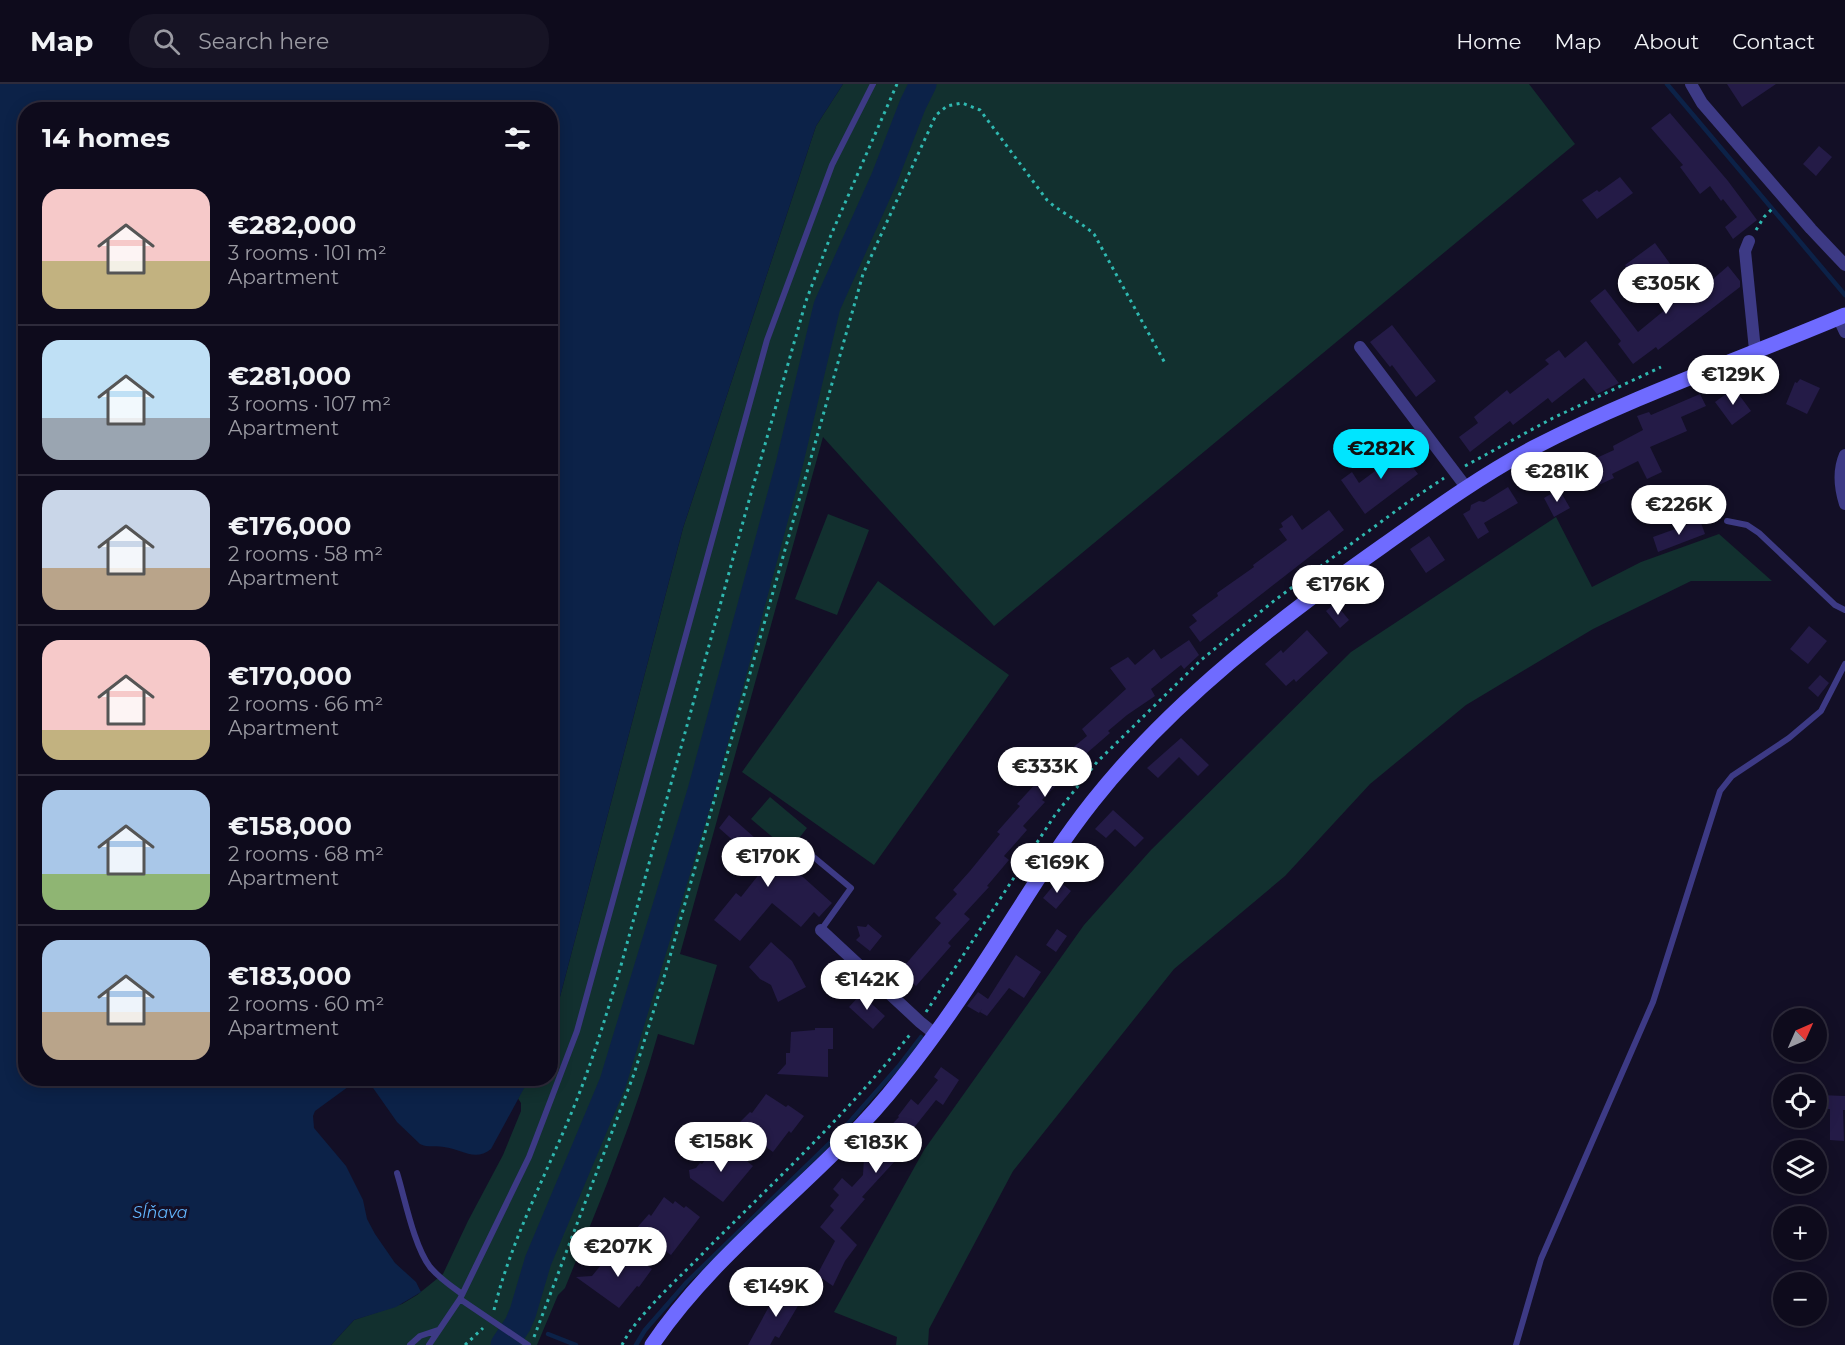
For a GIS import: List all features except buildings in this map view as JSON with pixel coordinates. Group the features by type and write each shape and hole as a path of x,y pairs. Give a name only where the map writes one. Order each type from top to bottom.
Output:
{"main road":[{"path":"651,1345 670,1317 699,1284 873,1112 898,1083 980,968 1054,852 1095,799 1138,750 1174,714 1245,650 1349,570 1466,487 1502,465 1562,433 1755,350 1842,316"}],"street":[{"path":"1691,84 1702,103 1845,265"},
{"path":"1749,241 1745,251 1755,350"},
{"path":"1842,316 1845,332"},
{"path":"1360,347 1466,487"},
{"path":"1845,456 1841,472 1841,490 1845,504"},
{"path":"821,930 935,1034"}],"lane":[{"path":"558,1082 577,1031 767,340 832,165 873,84"},
{"path":"1727,521 1747,525 1759,533 1835,605 1845,610"},
{"path":"1516,1345 1540,1259 1653,1002 1720,791 1732,776 1789,738 1821,711 1845,664"},
{"path":"804,849 851,888 821,930"},
{"path":"429,1345 461,1297 530,1157 556,1086"},
{"path":"398,1173 419,1244 428,1264 461,1297 491,1321 530,1345"},
{"path":"410,1345 420,1336 439,1330"}],"path":[{"path":"465,1345 491,1321 498,1292 518,1236 573,1108 598,1041 806,301 831,235 897,84"},
{"path":"530,1345 634,1074 863,274 936,115 947,106 962,103 980,110 1047,200 1094,234 1166,365"},
{"path":"1749,241 1768,212"},
{"path":"622,1345 626,1337 656,1302 848,1106 888,1062 920,1022 1055,815 1097,762 1200,660 1275,600 1407,502 1454,472 1553,418 1661,367"}],"green space":[{"path":"843,84 1529,84 1575,144 994,626 823,437 680,954 717,965 694,1045 658,1034 638,1099 603,1194 565,1288 558,1295 537,1345 331,1345 354,1320 402,1304 443,1274 503,1155 521,1111 521,1103 517,1097 524,1086 558,1086 558,1004 683,528 816,126"},
{"path":"828,514 869,530 837,615 795,599"},
{"path":"1556,517 1592,587 1641,562 1719,534 1772,581 1691,581 1593,629 1466,705 1370,784 1285,876 1174,969 1013,1171 929,1329 928,1345 896,1345 897,1337 834,1312 924,1150 1084,925 1151,850 1351,652"},
{"path":"878,581 1009,675 874,865 742,772"},
{"path":"770,797 807,828 789,851 751,819"}],"water":[{"name":"Sĺňava","path":"0,84 843,84 816,126 683,528 558,1004 558,102 18,102 18,1086 349,1086 315,1111 314,1128 346,1166 363,1200 367,1219 375,1234 395,1263 416,1282 421,1292 396,1307 354,1320 331,1345 0,1345"},
{"name":"Sĺňava","path":"372,1086 525,1086 491,1149 485,1153 474,1155 441,1146 420,1144 397,1122"}],"waterway":[{"path":"504,1345 523,1312 538,1261 613,1082 701,791 789,465 827,306 884,179 923,84"},
{"path":"1667,84 1845,295"},
{"path":"636,1345 645,1330 687,1282 839,1134 898,1067 921,1037"},
{"path":"520,1320 527,1324"},
{"path":"548,1334 576,1345"}]}
